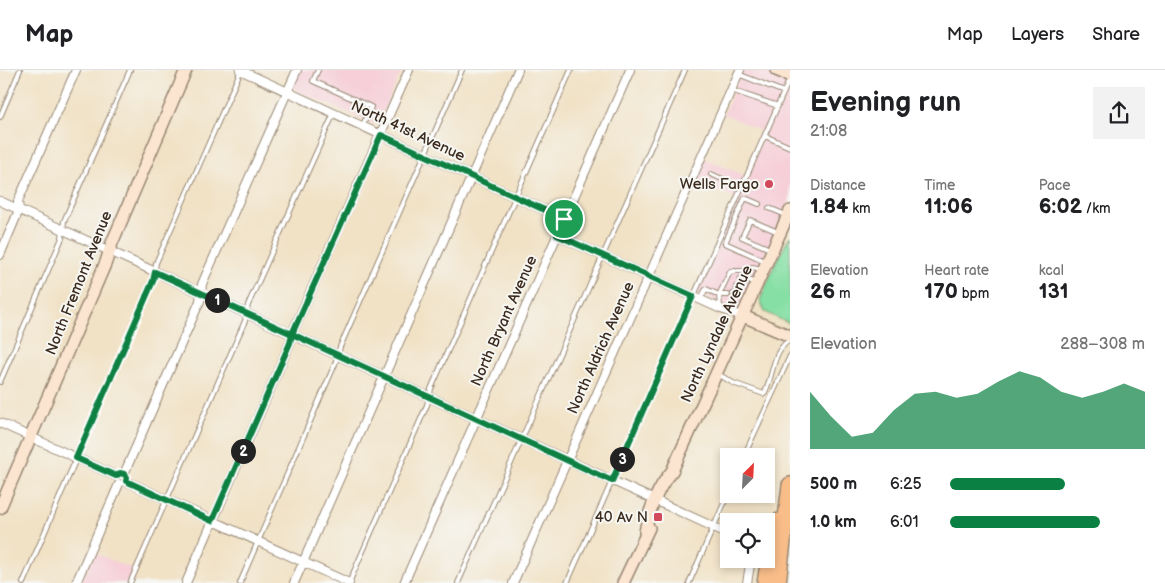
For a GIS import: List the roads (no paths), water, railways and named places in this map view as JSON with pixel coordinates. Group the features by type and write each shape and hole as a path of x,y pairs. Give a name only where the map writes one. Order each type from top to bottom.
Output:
{"highway":[{"path":"765,583 772,540 789,490"},
{"path":"778,583 789,490"}],"street":[{"path":"0,255 19,210 18,201 76,70"},
{"name":"North Fremont Avenue","path":"0,508 186,70"},
{"name":"North 41st Avenue","path":"241,70 564,219"},
{"path":"76,583 200,301 202,284 297,70"},
{"path":"186,583 290,343 292,334 409,70"},
{"path":"294,583 518,70"},
{"name":"North Bryant Avenue","path":"404,583 630,70"},
{"path":"776,70 790,77"},
{"name":"North Aldrich Avenue","path":"513,583 739,72"},
{"path":"0,201 720,529"},
{"name":"North Lyndale Avenue","path":"623,583 645,534 649,514 658,502 664,481 672,471 789,213"},
{"path":"557,235 790,338"},
{"path":"0,423 349,583"},
{"path":"747,583 750,568"}],"lane":[{"path":"0,117 20,70"},
{"path":"0,382 62,238 64,221 130,70"},
{"path":"23,583 153,281 156,263 241,70"},
{"path":"318,70 313,81 371,107 362,127"},
{"path":"240,583 462,70"},
{"path":"349,583 571,70"},
{"path":"458,583 685,70"},
{"path":"739,72 784,92"},
{"path":"568,583 612,481 696,298 790,77"},
{"path":"731,90 778,106"},
{"path":"130,583 245,321 248,306 334,113"},
{"path":"765,136 790,147"},
{"path":"711,174 742,188"},
{"path":"759,204 745,198 725,243 765,266"},
{"path":"770,208 789,213"},
{"path":"772,250 742,237 750,220 780,233"},
{"path":"696,298 706,290 719,295 736,294 742,278 752,266 765,266"},
{"path":"721,308 719,295 729,279 730,272 747,271"},
{"path":"742,278 758,284"},
{"path":"716,373 733,383 764,394 770,382 769,375 781,345 790,338"},
{"path":"748,448 790,356"},
{"path":"689,583 724,503"}],"place":[{"name":"Wells Fargo","path":"769,184"},
{"name":"40 Av N","path":"658,517"}]}
